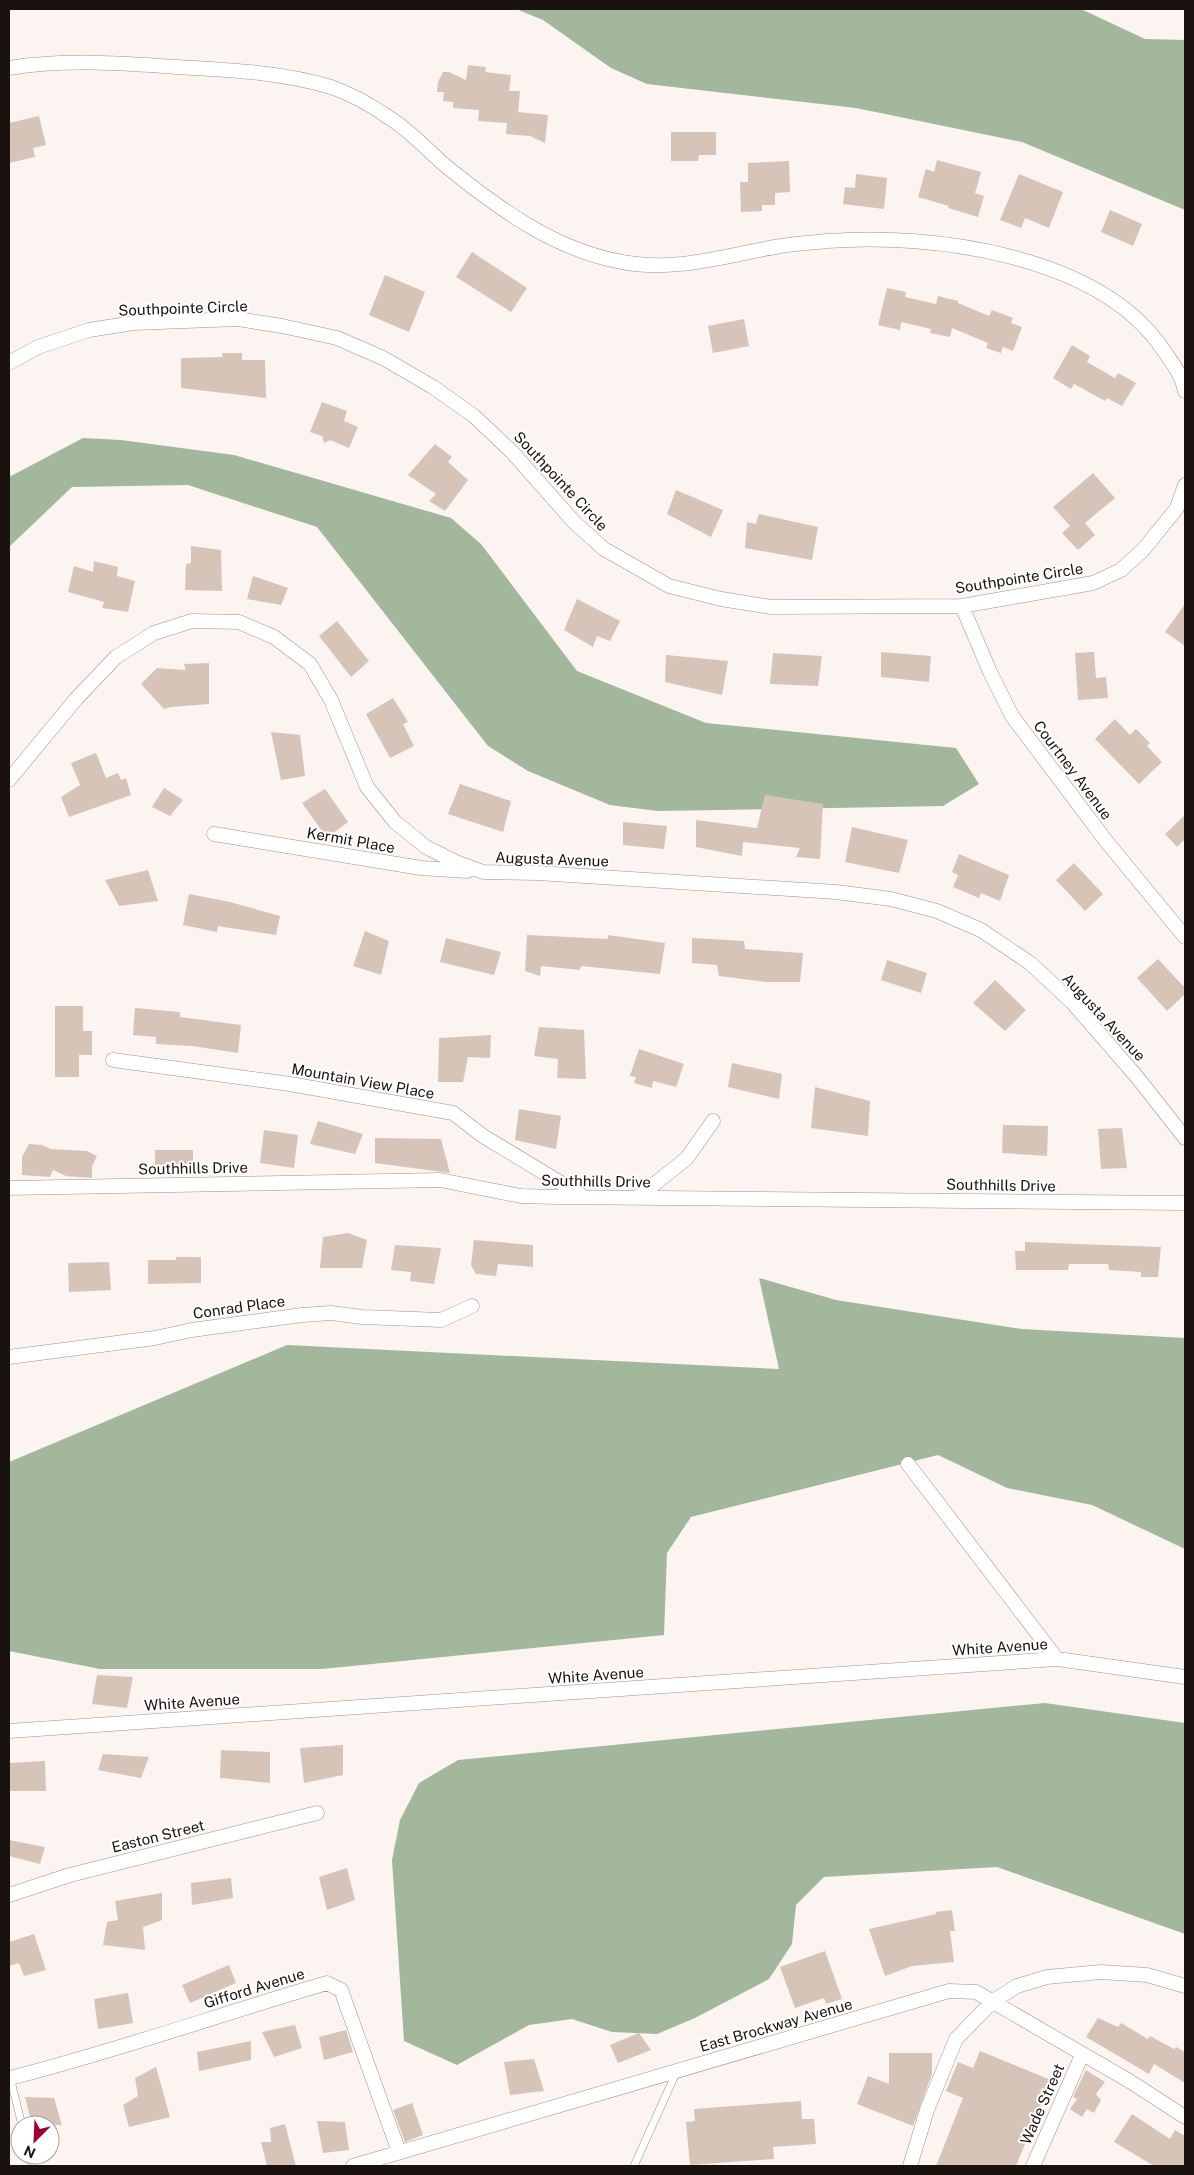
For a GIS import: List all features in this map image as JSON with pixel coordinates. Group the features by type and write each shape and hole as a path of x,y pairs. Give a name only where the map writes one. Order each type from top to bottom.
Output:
{"street":[{"path":"9,68 42,62 132,64 265,74 300,79 334,88 391,118 454,172 499,207 540,234 576,250 622,262 667,266 718,260 777,246 829,241 884,239 944,244 1002,253 1068,277 1117,302 1154,335 1182,378 1185,390"},
{"name":"Southpointe Circle","path":"9,363 38,347 89,330 133,323 238,319 337,338 383,358 433,387 474,416 512,452 580,528 604,549 669,586 720,599 771,607 962,606 1093,583 1121,570 1143,550 1178,508 1185,485"},
{"name":"Courtney Avenue","path":"962,606 990,672 1012,716 1106,841 1185,937"},
{"name":"Augusta Avenue","path":"9,780 76,699 116,657 154,633 192,621 240,622 274,637 310,664 331,700 367,787 395,822 426,847 456,862 483,872 538,873 836,892 891,899 937,911 981,930 1030,963 1072,1002 1137,1077 1185,1138"},
{"name":"Kermit Place","path":"214,834 421,868 483,872"},
{"name":"Mountain View Place","path":"113,1060 290,1084 454,1113 483,1136 585,1197"},
{"path":"637,1198 687,1158 713,1121"},
{"name":"Southhills Drive","path":"9,1188 440,1180 521,1196 1185,1204"},
{"name":"Conrad Place","path":"9,1357 155,1338 192,1330 302,1315 331,1313 362,1317 441,1320 472,1306"},
{"path":"908,1464 1058,1659"},
{"name":"White Avenue","path":"9,1732 1058,1659 1185,1677"},
{"name":"Easton Street","path":"9,1895 70,1875 317,1813"},
{"path":"910,2166 927,2110 956,2039 992,2002 1017,1986 1047,1977 1101,1972 1147,1975 1185,1986"},
{"name":"Gifford Avenue","path":"9,2076 132,2044 328,1983 341,1990 400,2152"},
{"name":"East Brockway Avenue","path":"353,2166 949,1991 976,1992 1130,2082 1185,2117"},
{"name":"Wade Street","path":"1033,2166 1082,2055"}],"lane":[{"path":"634,2166 677,2070"},
{"path":"9,2076 19,2115"}],"green space":[{"path":"516,9 1081,9 1145,39 1185,40 1185,210 1022,142 856,108 647,84 611,68 543,20"},
{"path":"83,438 121,440 234,455 451,518 481,544 577,671 706,723 956,748 979,784 943,806 658,811 610,805 528,771 488,746 317,527 188,485 72,487 9,547 9,477"},
{"path":"759,1278 836,1300 1022,1329 1185,1338 1185,1549 1092,1505 1007,1488 938,1455 691,1517 667,1553 664,1635 322,1669 100,1669 9,1651 9,1462 287,1345 779,1369"},
{"path":"1045,1703 1185,1723 1185,1934 997,1867 824,1877 796,1905 792,1944 769,1979 695,2018 657,2034 612,2032 572,2019 529,2025 457,2065 404,2041 392,1860 400,1820 419,1783 458,1760"}],"building":[{"path":"468,65 486,67 485,72 511,75 509,91 520,91 518,112 548,115 545,143 530,136 506,134 507,123 478,121 479,110 453,108 453,102 443,101 444,92 437,92 438,82 443,72 449,72 466,80"},
{"path":"39,116 46,145 33,148 35,157 9,163 9,123"},
{"path":"671,132 716,132 716,155 699,155 698,161 671,161"},
{"path":"937,160 981,172 975,193 984,196 978,217 918,197 926,169 934,172"},
{"path":"789,161 790,192 775,193 775,205 762,205 762,211 741,212 740,182 748,182 748,163"},
{"path":"856,174 887,178 884,209 843,204 845,187 855,188"},
{"path":"1019,174 1063,192 1049,228 1025,218 1021,228 1000,220"},
{"path":"1110,210 1142,224 1133,246 1101,232"},
{"path":"472,252 527,288 511,312 456,277"},
{"path":"385,275 425,292 409,332 369,315"},
{"path":"887,288 906,292 905,297 936,304 938,296 958,301 958,303 989,316 992,310 1013,318 1011,323 1022,327 1013,351 1003,347 1001,353 986,348 988,343 952,328 950,337 930,333 931,329 901,322 900,330 878,325"},
{"path":"744,319 749,346 713,353 708,326"},
{"path":"1072,345 1090,356 1087,362 1115,378 1118,373 1136,383 1122,406 1107,398 1105,401 1074,384 1071,389 1053,378"},
{"path":"222,353 242,353 242,360 265,360 266,398 181,388 181,358 223,357"},
{"path":"322,402 347,411 344,421 358,427 349,448 330,440 324,443 322,436 310,432"},
{"path":"435,444 452,457 448,462 468,480 445,511 429,501 436,494 408,475"},
{"path":"1093,473 1115,498 1085,523 1095,535 1078,550 1062,533 1070,526 1053,507"},
{"path":"676,490 723,510 711,537 667,514"},
{"path":"759,514 818,527 812,560 745,548 747,522 756,524"},
{"path":"191,546 221,550 222,591 185,590 186,564 191,563"},
{"path":"94,561 118,567 117,576 135,581 128,612 102,608 104,602 68,592 74,566 93,572"},
{"path":"253,576 288,588 281,605 247,599"},
{"path":"577,599 620,621 610,641 597,636 593,647 564,630"},
{"path":"1185,604 1185,646 1165,632"},
{"path":"337,621 369,661 351,677 319,636"},
{"path":"881,652 931,656 929,682 881,677"},
{"path":"1094,652 1096,678 1106,677 1108,698 1078,700 1075,653"},
{"path":"773,653 822,656 818,686 770,684"},
{"path":"666,655 728,661 722,695 665,682"},
{"path":"209,663 209,704 164,709 141,684 157,668 186,670 184,664"},
{"path":"393,698 408,722 403,724 414,746 390,758 366,714"},
{"path":"1115,719 1130,735 1136,729 1150,743 1147,746 1162,762 1139,784 1095,739"},
{"path":"271,732 300,735 305,776 281,780"},
{"path":"96,753 106,778 118,773 121,780 126,778 131,795 69,817 61,797 80,785 71,763"},
{"path":"460,784 511,801 503,832 448,814"},
{"path":"164,788 183,800 170,816 152,807"},
{"path":"325,789 348,822 327,838 302,803"},
{"path":"765,795 823,804 820,859 796,857 800,848 743,842 742,856 696,847 696,820 757,828"},
{"path":"1185,815 1185,839 1177,847 1165,834"},
{"path":"623,822 667,826 664,849 623,845"},
{"path":"852,827 908,840 899,873 845,862"},
{"path":"959,854 1009,875 1000,901 981,893 979,898 953,887 958,875 952,872"},
{"path":"1074,863 1103,894 1085,911 1056,880"},
{"path":"148,870 158,901 119,906 105,880"},
{"path":"189,894 230,902 280,916 276,935 218,926 217,932 183,925"},
{"path":"365,931 389,941 381,975 353,966"},
{"path":"527,935 608,939 608,935 665,943 660,974 581,966 580,970 541,966 540,976 525,971"},
{"path":"446,938 501,952 494,975 440,962"},
{"path":"692,938 744,941 745,949 803,953 800,982 766,982 719,976 717,965 692,963"},
{"path":"1158,959 1185,988 1185,994 1167,1011 1137,978"},
{"path":"887,960 927,973 921,993 881,980"},
{"path":"995,980 1026,1010 1005,1031 973,1003"},
{"path":"55,1006 83,1006 83,1031 92,1031 92,1055 79,1055 79,1077 55,1077"},
{"path":"135,1008 180,1012 180,1017 241,1025 238,1053 192,1046 156,1044 156,1037 133,1035"},
{"path":"539,1027 584,1030 586,1079 557,1078 558,1059 534,1056"},
{"path":"491,1035 490,1058 468,1057 463,1082 438,1082 439,1038"},
{"path":"639,1049 684,1064 676,1087 653,1081 652,1088 634,1083 636,1077 630,1076"},
{"path":"732,1063 782,1074 779,1099 728,1087"},
{"path":"815,1087 870,1101 868,1136 811,1128"},
{"path":"519,1109 561,1116 556,1149 515,1140"},
{"path":"318,1121 363,1134 355,1154 310,1144"},
{"path":"1003,1125 1048,1126 1047,1156 1002,1153"},
{"path":"1122,1128 1127,1168 1101,1169 1098,1129"},
{"path":"264,1130 298,1135 294,1168 260,1163"},
{"path":"375,1138 441,1139 450,1173 375,1163"},
{"path":"29,1144 42,1145 51,1149 87,1151 97,1156 92,1166 92,1178 66,1176 53,1170 50,1177 22,1175 22,1157"},
{"path":"155,1150 193,1150 193,1174 155,1174"},
{"path":"348,1233 367,1240 362,1268 320,1268 323,1237"},
{"path":"474,1240 533,1245 533,1267 498,1264 496,1276 476,1274 471,1265"},
{"path":"1025,1242 1161,1247 1158,1277 1141,1277 1141,1272 1109,1270 1108,1264 1069,1264 1068,1270 1016,1270 1015,1251 1025,1251"},
{"path":"395,1245 441,1248 434,1284 410,1281 411,1272 391,1270"},
{"path":"176,1257 201,1257 201,1283 148,1284 148,1260 176,1260"},
{"path":"109,1262 111,1290 69,1292 68,1263"},
{"path":"97,1675 133,1677 127,1708 92,1704"},
{"path":"343,1745 343,1775 304,1783 300,1748"},
{"path":"221,1750 270,1752 270,1783 220,1778"},
{"path":"103,1754 149,1757 141,1778 98,1770"},
{"path":"45,1761 46,1791 10,1791 10,1763"},
{"path":"9,1840 45,1847 40,1864 9,1856"},
{"path":"347,1868 355,1900 327,1910 319,1877"},
{"path":"231,1878 233,1898 192,1905 191,1883"},
{"path":"162,1893 162,1920 143,1927 145,1950 103,1945 107,1922 118,1920 115,1901"},
{"path":"952,1910 955,1931 950,1931 954,1962 912,1966 885,1976 869,1929 936,1914 936,1912"},
{"path":"34,1934 46,1970 24,1976 19,1963 9,1966 9,1942"},
{"path":"825,1951 842,1999 826,2004 824,1998 795,2008 780,1967"},
{"path":"229,1965 236,1983 190,2003 182,1985"},
{"path":"128,1993 133,2023 98,2029 94,1999"},
{"path":"1098,2018 1118,2027 1121,2023 1148,2039 1150,2036 1174,2049 1176,2047 1185,2052 1185,2083 1154,2064 1149,2074 1086,2037"},
{"path":"295,2025 302,2048 274,2057 262,2032"},
{"path":"346,2030 353,2052 324,2060 319,2037"},
{"path":"639,2033 651,2050 618,2063 610,2045"},
{"path":"251,2041 251,2060 199,2071 197,2052"},
{"path":"980,2051 1051,2080 1016,2166 936,2166 963,2098 946,2091 958,2062 973,2068"},
{"path":"889,2053 932,2053 932,2074 913,2126 857,2104 868,2076 889,2084"},
{"path":"534,2059 544,2091 510,2095 504,2062"},
{"path":"156,2067 170,2117 129,2127 123,2105 138,2096 135,2078"},
{"path":"1086,2070 1105,2082 1096,2094 1101,2100 1094,2113 1087,2109 1082,2117 1070,2109 1077,2099 1073,2097"},
{"path":"25,2097 54,2098 59,2115 30,2115"},
{"path":"801,2101 802,2119 814,2119 816,2144 773,2147 774,2159 690,2165 686,2122 695,2121 694,2109"},
{"path":"412,2103 423,2135 405,2142 393,2110"},
{"path":"1132,2114 1170,2139 1175,2130 1185,2136 1185,2166 1154,2166 1114,2142"},
{"path":"317,2121 345,2122 349,2150 323,2153"},
{"path":"285,2124 296,2166 267,2166 261,2142 271,2142 270,2128"}]}
